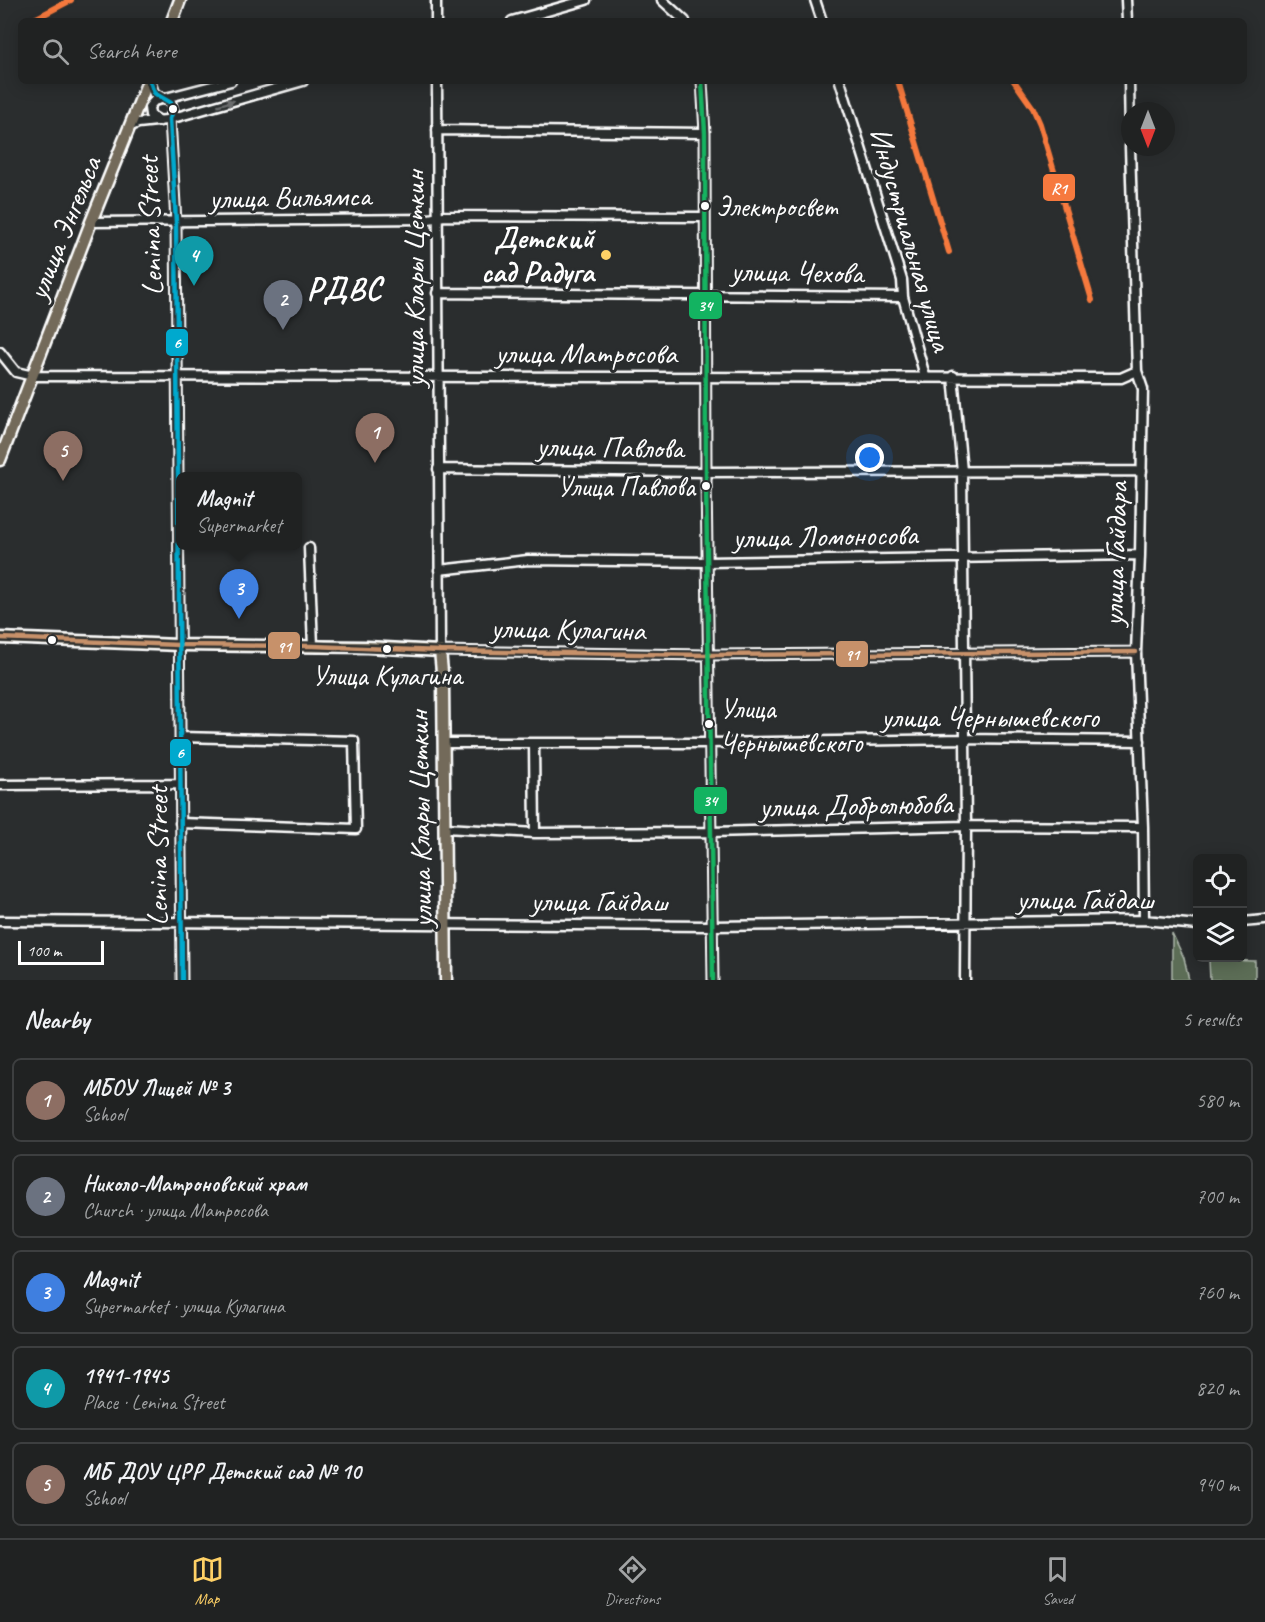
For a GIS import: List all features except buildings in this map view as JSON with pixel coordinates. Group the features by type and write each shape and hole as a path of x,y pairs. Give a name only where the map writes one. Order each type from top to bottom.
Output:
{"main road":[{"path":"173,18 180,0"},
{"name":"улица Энгельса","path":"0,460 91,222 148,84"},
{"name":"улица Кулагина","path":"0,638 440,651"},
{"name":"улица Клары Цеткин","path":"440,651 443,682 446,980"}],"street":[{"path":"436,0 436,18"},
{"path":"523,18 586,0"},
{"path":"662,0 682,18"},
{"path":"815,0 821,18"},
{"path":"1126,0 1127,18"},
{"path":"150,84 154,93 172,106 173,114 166,120 152,118 149,111 151,103 160,99"},
{"path":"140,104 219,84"},
{"path":"131,126 166,120 292,84"},
{"name":"улица Клары Цеткин","path":"437,84 440,651"},
{"path":"702,84 705,133 706,472 712,980"},
{"name":"Индустриальная улица","path":"841,84 902,280 903,297 925,376"},
{"path":"1128,84 1129,102"},
{"name":"Lenina Street","path":"166,120 176,222 178,472"},
{"path":"437,130 705,133"},
{"path":"1130,156 1137,370"},
{"name":"улица Вильямса","path":"91,222 705,217"},
{"name":"улица Чехова","path":"438,293 903,297"},
{"path":"0,352 16,372 33,376"},
{"name":"улица Матросова","path":"33,376 1121,378 1137,370"},
{"name":"улица Гайдара","path":"1137,370 1143,389 1136,652 1144,921"},
{"path":"953,376 962,471 966,739 965,980"},
{"name":"улица Павлова","path":"438,469 706,472 1142,471"},
{"path":"309,548 312,646"},
{"name":"Lenina Street","path":"178,550 182,980"},
{"name":"улица Ломоносова","path":"439,570 528,560 707,562 1140,555"},
{"name":"улица Кулагина","path":"440,651 708,655 1136,652"},
{"path":"180,737 354,741 356,829 180,823"},
{"name":"улица Чернышевского","path":"444,743 709,743 966,739 1140,741"},
{"path":"534,744 534,833"},
{"path":"0,784 180,784"},
{"name":"улица Добролюбова","path":"445,828 534,833 711,832 966,826 1143,827"},
{"path":"1247,922 1265,920"},
{"name":"улица Гайдаш","path":"0,921 712,926 1144,921 1193,925"}],"green space":[{"path":"1172,933 1184,958 1189,980 1172,980"},
{"path":"1255,961 1255,980 1210,980 1209,962"}],"transit line":[{"name":"R1","path":"37,18 71,0"},
{"name":"6","path":"151,84 154,93 171,103 173,110 170,119 176,222 178,472"},
{"name":"34","path":"702,84 705,133 706,480 713,980"},
{"name":"R1","path":"899,84 949,252"},
{"name":"R1","path":"1016,84 1033,108 1040,124 1092,300"},
{"name":"6","path":"179,550 182,980"},
{"name":"91","path":"0,638 179,645 708,655 1136,652"}],"place":[{"name":"Электросвет","path":"705,206"},
{"name":"Детский сад Радуга","path":"606,255"},
{"name":"1941-1945","path":"194,286"},
{"name":"Николо-Матроновский храм","path":"283,330"},
{"name":"МБОУ Лицей № 3","path":"375,463"},
{"name":"МБ ДОУ ЦРР Детский сад № 10","path":"63,481"},
{"name":"Улица Павлова","path":"706,486"},
{"name":"Magnit","path":"239,619"},
{"name":"Улица Кулагина","path":"387,649"},
{"name":"Улица Чернышевского","path":"709,724"}],"district":[{"name":"РДВС","path":"344,288"}]}
